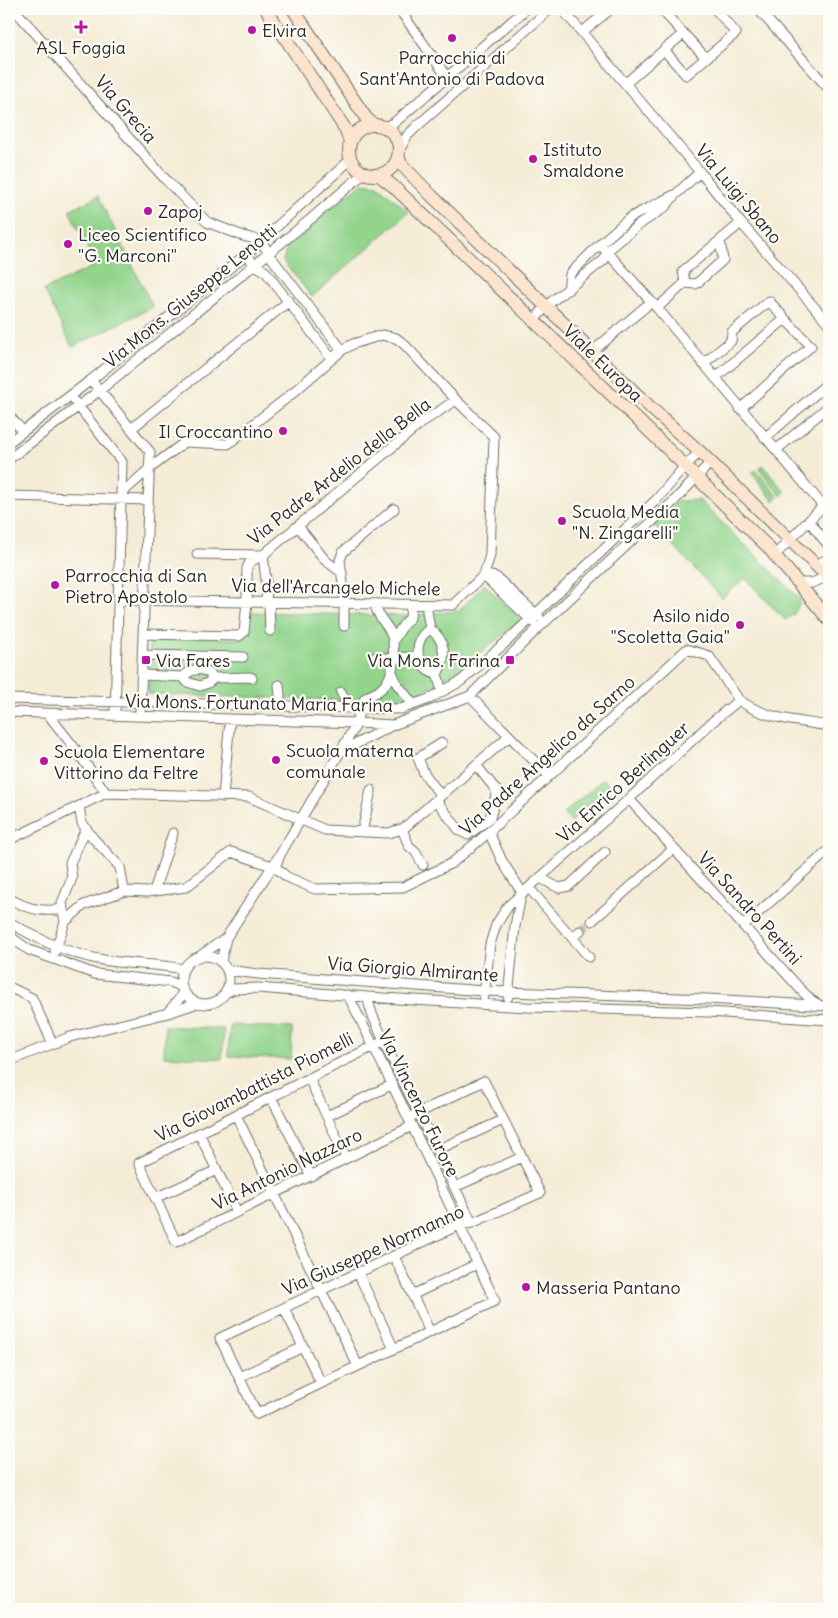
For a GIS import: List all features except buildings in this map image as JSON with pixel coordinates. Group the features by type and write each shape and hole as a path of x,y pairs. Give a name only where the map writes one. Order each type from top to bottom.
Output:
{"street":[{"name":"Via Grecia","path":"14,9 167,181 207,222 242,236 262,241"},
{"path":"266,9 346,130 350,142"},
{"path":"293,9 366,118 392,133 397,142 398,154"},
{"path":"399,9 447,77"},
{"path":"526,9 394,123 365,126 356,132 348,150 350,160 355,167 364,173 379,175 391,168 407,136 550,9"},
{"name":"Via Luigi Sbano","path":"562,9 626,83 741,223 829,324"},
{"path":"582,32 611,9"},
{"path":"661,9 706,58"},
{"path":"664,50 686,75 736,33 715,9"},
{"path":"758,9 829,89"},
{"path":"626,83 684,34"},
{"name":"Viale Europa","path":"398,154 401,164 408,172 652,409 700,452 829,577"},
{"path":"9,442 92,380 247,254 350,160"},
{"path":"534,321 546,306 604,260 607,251 643,221 664,208 700,172"},
{"name":"Via Mons. Giuseppe Lenotti","path":"9,459 79,407 364,173"},
{"name":"Viale Europa","path":"379,175 393,186 685,466 775,555 829,620"},
{"path":"568,290 570,274 600,244 631,217 676,194"},
{"path":"686,283 683,271 741,223"},
{"path":"262,241 268,253 342,350"},
{"path":"593,351 686,283 696,284 723,260 720,241"},
{"path":"600,244 654,305 765,438 826,503 775,555"},
{"path":"247,254 254,264 266,272 331,358"},
{"path":"131,429 291,304 304,298"},
{"path":"703,364 731,341 732,332 769,301 811,346 740,409"},
{"path":"715,378 786,319"},
{"path":"122,496 149,469 184,442 228,444 288,397 342,350 353,344 382,335 396,338 494,437 490,556 484,575 496,577 542,625"},
{"path":"92,380 150,452 140,716"},
{"path":"765,438 829,382"},
{"path":"70,396 122,462 115,716"},
{"name":"Via Padre Ardelio della Bella","path":"247,602 247,568 250,562 263,555 421,423 456,400"},
{"path":"805,403 817,416"},
{"path":"776,450 829,406"},
{"path":"9,416 23,431"},
{"name":"Via Mons. Fortunato Maria Farina","path":"9,699 401,709 429,698 461,681 657,499 685,466 700,452"},
{"name":"Via Mons. Fortunato Maria Farina","path":"9,712 393,725 470,696 542,625 675,500 710,463"},
{"path":"9,496 122,496 148,500"},
{"path":"344,626 345,604 340,560 343,552 394,509"},
{"path":"809,521 829,546"},
{"path":"298,526 325,560 342,574"},
{"path":"197,554 263,555 270,631"},
{"path":"816,565 829,558"},
{"name":"Via dell'Arcangelo Michele","path":"118,600 453,605 484,575"},
{"path":"798,583 812,583 829,577"},
{"path":"143,634 239,636 244,632 247,602"},
{"path":"375,604 376,613 389,630 393,641 392,672 397,684 413,704"},
{"path":"393,641 410,618 411,605"},
{"path":"426,605 430,629 442,641 444,650 442,666 437,674 442,691"},
{"path":"430,629 422,636 418,646 418,656 425,669 437,674"},
{"name":"Via Padre Angelico da Sarno","path":"281,854 275,868 287,877 315,889 403,887 452,863 489,832 687,649 709,656 739,700 767,715 829,726"},
{"path":"142,655 243,657"},
{"path":"376,657 392,659 418,656"},
{"path":"198,657 198,668"},
{"path":"142,675 182,677 191,670 198,668 210,673 214,678"},
{"path":"221,962 226,938 281,854 340,752 356,723 364,698 378,691 387,683 392,672"},
{"path":"182,677 187,682 200,686 214,678 252,678"},
{"path":"278,685 281,706"},
{"path":"199,704 200,686"},
{"path":"341,692 346,702 345,708"},
{"path":"470,696 549,776"},
{"name":"Via Enrico Berlinguer","path":"483,1004 490,944 496,925 508,906 629,799 712,722 739,700"},
{"path":"47,713 77,751 106,793"},
{"path":"223,797 230,719"},
{"path":"340,752 393,725"},
{"path":"9,840 106,793 249,798 325,830 389,833 402,829 509,736"},
{"path":"442,743 418,758 424,773 459,830 468,835 490,818 497,790 476,765"},
{"path":"362,832 371,790"},
{"name":"Via Sandro Pertini","path":"629,799 801,990 811,1000 825,1006"},
{"path":"79,807 82,823 86,829 120,867 124,891"},
{"path":"52,958 65,922 62,903 72,878 70,863 86,829"},
{"path":"402,829 408,846 416,852 423,865"},
{"path":"489,832 502,861 524,893 572,938 589,957"},
{"path":"154,891 173,833"},
{"name":"Via Sandro Pertini","path":"592,921 674,849"},
{"path":"744,925 829,850"},
{"path":"65,922 84,905 124,891 186,888 231,852 272,866"},
{"path":"540,878 559,888 569,886 605,852"},
{"path":"524,893 515,926 509,992 707,999 825,1006"},
{"path":"14,901 28,908 51,911 63,909"},
{"path":"9,922 57,948 98,959 183,969"},
{"path":"572,938 580,931"},
{"path":"9,936 29,950 95,974 171,982 182,989 188,997 198,1003 207,1004 215,1002 225,993 229,978 227,970 221,962 210,956 200,956"},
{"path":"168,1013 180,998 182,989 180,977 188,962 226,938"},
{"name":"Via Giorgio Almirante","path":"225,993 234,989 258,988 508,1006 509,992 258,974 227,970"},
{"path":"9,987 32,998 53,1044"},
{"name":"Via Sandro Pertini","path":"790,1004 799,996 801,990"},
{"name":"Via Vincenzo Furore","path":"348,995 495,1301 430,1332"},
{"name":"Via Vincenzo Furore","path":"367,997 384,1041 472,1223"},
{"path":"9,1061 70,1037 168,1013 198,1003"},
{"path":"508,1006 708,1012 829,1020"},
{"name":"Via Giovambattista Piomelli","path":"155,1198 139,1163 384,1041"},
{"path":"309,1078 346,1158"},
{"name":"Via Antonio Nazzaro","path":"155,1198 176,1242 346,1158 410,1122 419,1113 484,1081 503,1120"},
{"path":"327,1116 391,1085"},
{"path":"271,1097 311,1176"},
{"path":"236,1115 358,1366"},
{"path":"437,1150 503,1120 522,1157 454,1186"},
{"path":"200,1133 237,1212"},
{"name":"Via Giuseppe Normanno","path":"239,1377 220,1338 459,1225 472,1223 540,1193 522,1157"},
{"path":"155,1198 217,1170"},
{"path":"303,1347 239,1377 257,1414 430,1332 394,1256"},
{"path":"412,1295 478,1264"},
{"path":"358,1273 394,1349"},
{"path":"284,1308 321,1383"}],"green space":[{"path":"363,183 378,185 409,212 312,297 283,261 288,242"},
{"path":"98,196 153,307 72,347 44,290 96,265 69,210"},
{"path":"763,465 785,492 781,496 759,468"},
{"path":"756,470 778,497 774,501 752,473"},
{"path":"699,500 801,600 794,614 785,620 745,578 722,598 653,524 678,501"},
{"path":"484,584 521,620 449,679 394,702 148,694 150,636 245,639 250,612 405,616 459,611"},
{"path":"603,779 609,785 571,822 563,814"},
{"path":"230,1025 292,1028 291,1059 228,1056"},
{"path":"165,1026 224,1029 222,1059 164,1056"}],"tunnel":[{"path":"580,931 592,921"}],"place":[{"name":"ASL Foggia","path":"81,27"},
{"name":"Elvira","path":"252,30"},
{"name":"Parrocchia di Sant'Antonio di Padova","path":"452,38"},
{"name":"Istituto Smaldone","path":"533,159"},
{"name":"Zapoj","path":"148,211"},
{"name":"Liceo Scientifico \"G. Marconi\"","path":"68,244"},
{"name":"Il Croccantino","path":"283,431"},
{"name":"Scuola Media \"N. Zingarelli\"","path":"562,521"},
{"name":"Parrocchia di San Pietro Apostolo","path":"55,585"},
{"name":"Asilo nido \"Scoletta Gaia\"","path":"740,625"},
{"name":"Via Fares","path":"146,660"},
{"name":"Via Mons. Farina","path":"510,660"},
{"name":"Scuola materna comunale","path":"276,760"},
{"name":"Scuola Elementare Vittorino da Feltre","path":"44,761"},
{"name":"Masseria Pantano","path":"526,1287"}]}
